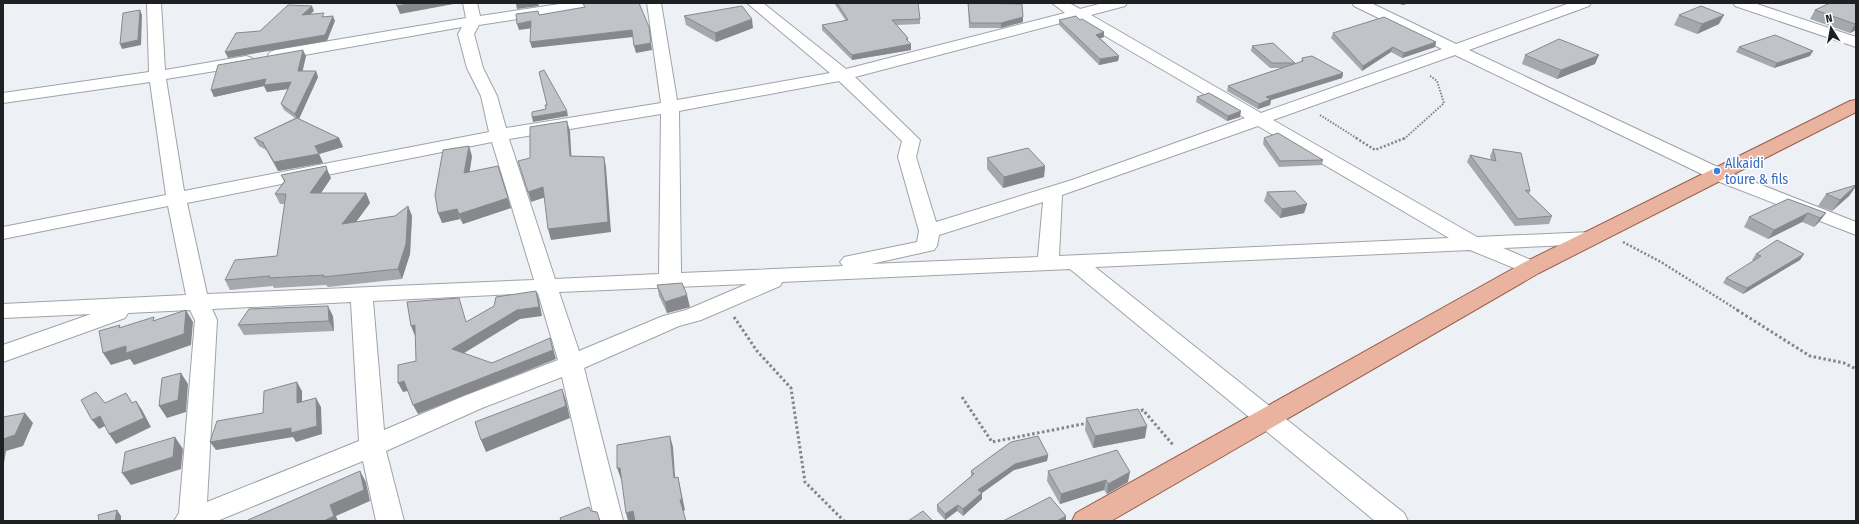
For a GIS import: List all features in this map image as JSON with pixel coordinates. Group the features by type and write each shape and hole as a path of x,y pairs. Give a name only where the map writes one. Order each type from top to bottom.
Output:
{"main road":[{"path":"1086,521 1531,268 1856,105"}],"street":[{"path":"154,3 156,76 176,199 198,302 206,320 191,520 372,446 473,402 571,364 671,321 693,315 786,275 928,239 1053,192 1584,3"},
{"path":"3,98 156,76 261,58 472,12 595,3"},
{"path":"654,3 670,107 670,280"},
{"path":"754,3 843,74 911,140 907,157 928,239 922,269"},
{"path":"1059,3 1472,243 1531,268"},
{"path":"3,233 499,135 670,107 843,74 1120,3"},
{"path":"1359,3 1719,175 1856,229"},
{"path":"1740,3 1856,42"},
{"path":"472,12 466,34 475,68 488,96 571,364 609,521"},
{"path":"1048,263 1053,192"},
{"path":"3,312 1472,243 1598,235"},
{"path":"1075,262 1394,521"},
{"path":"362,295 372,446 390,521"},
{"path":"3,354 137,305"}],"path":[{"path":"1302,103 1375,150 1404,139 1444,103 1437,81 1415,64"},
{"path":"1598,235 1661,262 1810,356 1844,363 1856,370"},
{"path":"724,301 757,351 791,388 805,482 844,521"},
{"path":"962,398 992,442 1090,422"},
{"path":"1128,414 1143,410 1189,462"}],"building":[{"path":"396,3 413,3 397,6"},
{"path":"639,3 649,27 651,43 634,46 632,30 530,42 531,21 517,24 516,14 538,11 539,15 585,7 583,4"},
{"path":"837,3 918,3 920,19 892,20 908,38 906,39 911,44 852,55 822,25 848,20"},
{"path":"968,3 1022,4 1023,17 1001,23 970,23"},
{"path":"1830,3 1856,3 1856,23 1855,24 1815,10"},
{"path":"288,5 312,6 302,15 324,13 322,17 333,16 325,35 225,52 236,33 260,31"},
{"path":"742,6 752,19 715,33 684,16"},
{"path":"1701,6 1724,15 1702,24 1679,15"},
{"path":"140,10 138,40 120,44 123,13"},
{"path":"1076,16 1080,20 1082,19 1104,32 1096,35 1119,56 1100,59 1059,20"},
{"path":"1384,17 1436,42 1404,53 1393,47 1363,66 1333,33"},
{"path":"1775,35 1813,51 1777,63 1739,47"},
{"path":"1559,39 1599,55 1561,70 1525,55"},
{"path":"1273,43 1295,63 1272,63 1252,46"},
{"path":"303,50 298,71 316,71 295,114 281,104 291,82 264,85 266,79 211,90 218,65"},
{"path":"1312,56 1343,73 1266,97 1271,99 1259,104 1228,86 1303,61 1302,58"},
{"path":"544,70 567,111 532,117 532,112 546,109 545,105 547,105 539,72"},
{"path":"1209,93 1241,111 1228,116 1197,97"},
{"path":"297,118 339,138 315,146 319,154 274,162 264,143 254,138"},
{"path":"567,121 570,156 604,157 608,222 548,229 543,187 528,192 518,161 530,158 530,127"},
{"path":"1278,133 1323,160 1280,161 1264,138"},
{"path":"469,146 464,173 498,166 508,198 459,214 457,209 438,213 435,195 443,150"},
{"path":"1028,148 1045,166 1004,177 987,158"},
{"path":"1493,149 1521,153 1530,191 1525,190 1552,216 1518,219 1470,155 1496,161"},
{"path":"326,166 327,169 310,193 366,193 342,224 395,216 408,206 406,244 398,269 323,277 324,275 269,278 270,276 225,280 235,260 277,256 286,194 275,194 285,181 281,175"},
{"path":"1856,185 1840,200 1826,194"},
{"path":"1295,191 1307,204 1282,209 1267,192"},
{"path":"1788,199 1826,213 1820,218 1808,213 1774,230 1749,217"},
{"path":"1777,240 1804,254 1747,288 1726,278 1761,256 1756,254"},
{"path":"682,283 687,295 665,302 657,285"},
{"path":"536,291 539,307 517,310 452,349 492,363 550,338 553,350 413,405 404,381 398,383 398,365 416,361 415,325 411,326 407,302 459,298 466,322 494,306 496,297"},
{"path":"328,306 329,321 238,325 249,309"},
{"path":"186,310 184,334 126,353 126,346 103,353 99,331 120,325 119,328 154,317 153,321"},
{"path":"181,373 178,400 159,406 162,378"},
{"path":"297,382 297,403 316,398 317,426 291,433 291,428 210,442 217,421 263,413 264,391"},
{"path":"562,389 566,406 481,440 475,422"},
{"path":"96,392 105,403 126,393 132,403 136,401 144,418 109,434 100,416 92,420 81,400"},
{"path":"1138,409 1147,426 1095,436 1086,418"},
{"path":"25,413 15,435 3,439 3,417"},
{"path":"670,436 674,478 678,477 682,499 680,500 686,521 635,521 633,511 626,513 620,468 617,468 617,445"},
{"path":"1038,436 1048,455 1015,464 978,490 982,493 963,509 958,505 945,514 937,505 974,474 971,471 1011,442"},
{"path":"175,437 173,457 122,473 125,452"},
{"path":"1117,450 1130,472 1108,484 1106,480 1061,494 1048,471"},
{"path":"360,471 364,490 330,505 334,516 324,521 248,521 248,520"},
{"path":"1050,497 1066,516 1057,521 1003,521"},
{"path":"589,507 591,511 597,512 600,521 561,521 560,518"},
{"path":"117,510 115,521 99,521 98,515"},
{"path":"923,511 933,521 908,521"}],"place":[{"name":"Alkaidi toure & fils","path":"1717,171"}]}
